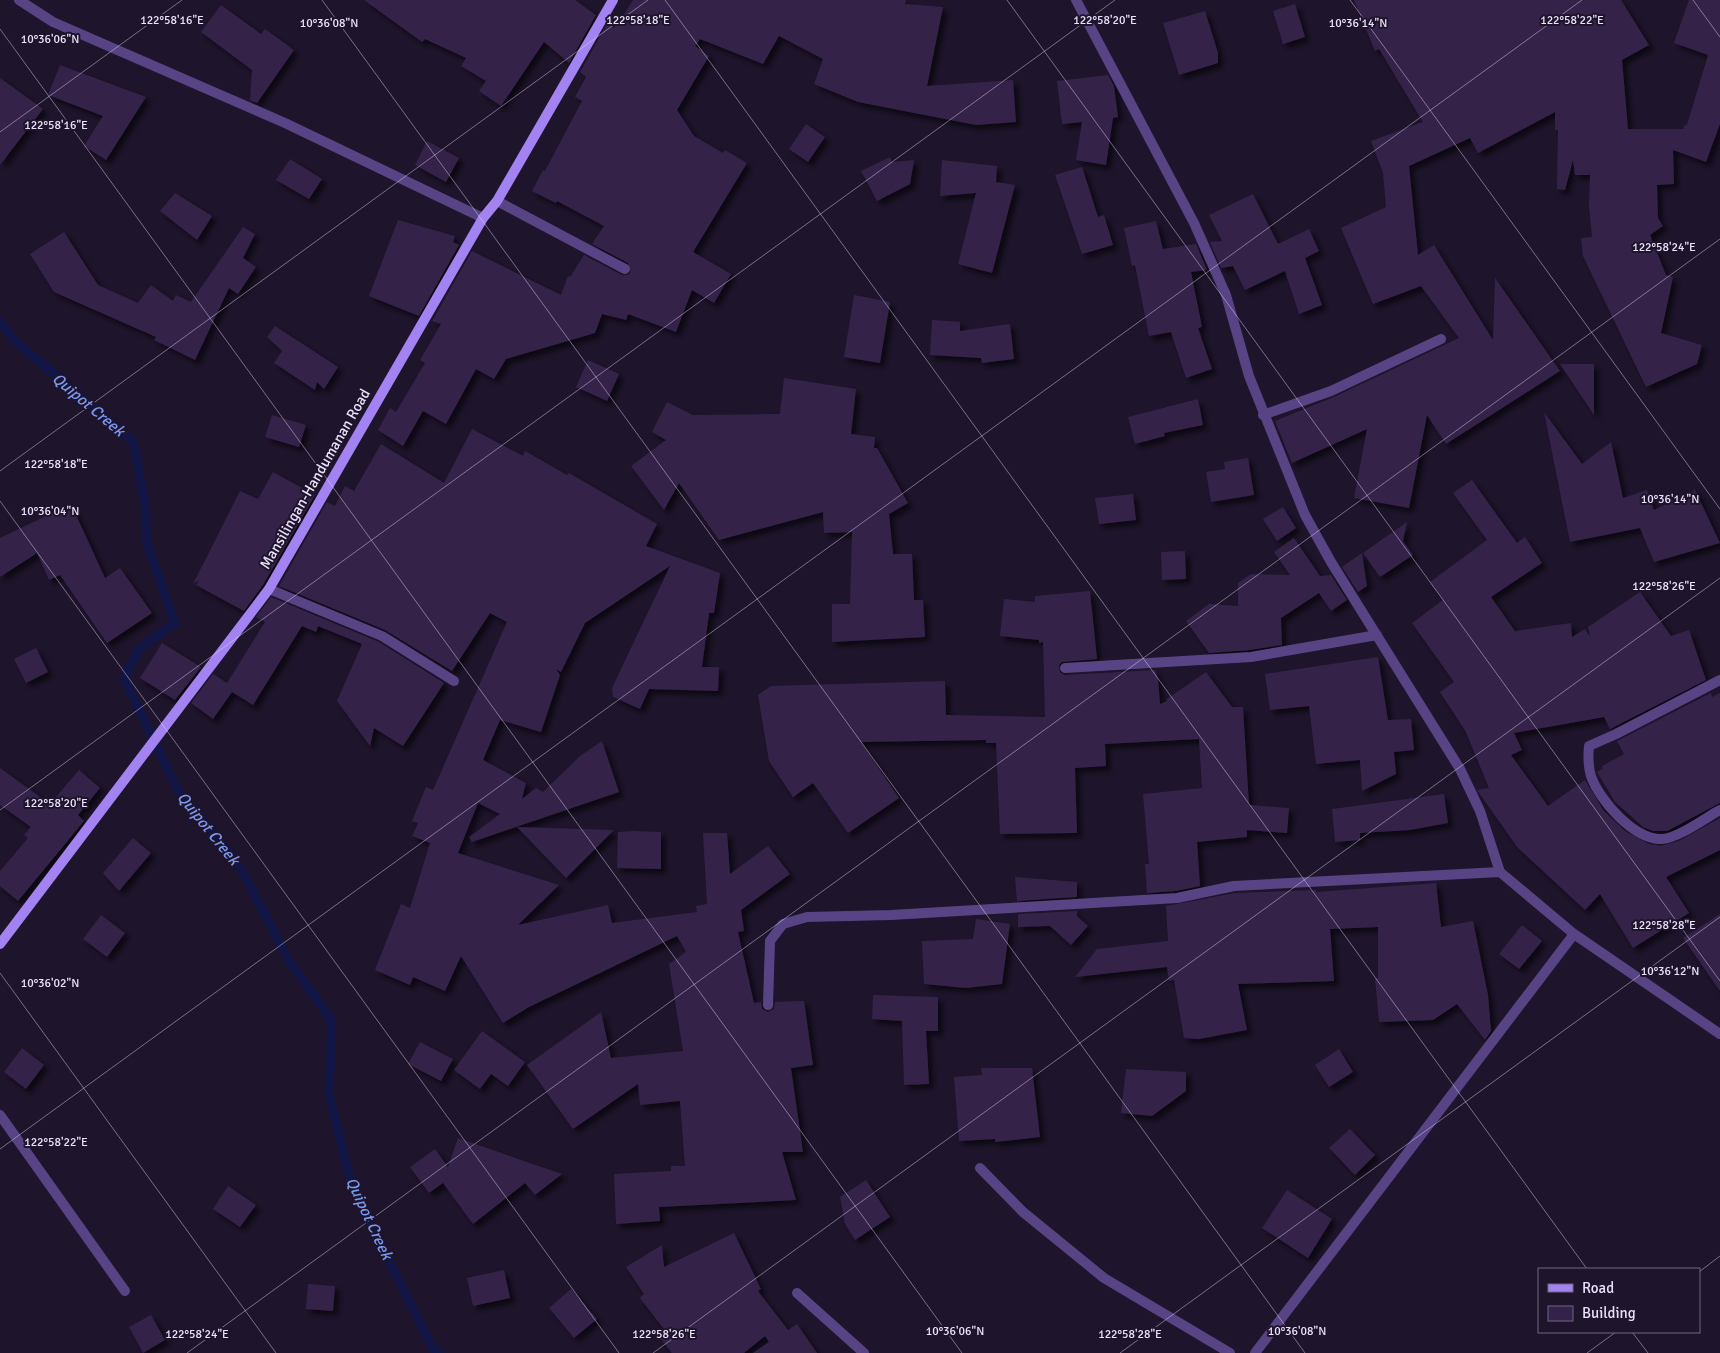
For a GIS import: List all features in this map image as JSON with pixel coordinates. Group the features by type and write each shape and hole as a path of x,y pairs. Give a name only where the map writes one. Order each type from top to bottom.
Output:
{"street":[{"path":"19,0 53,22 285,123 483,218"},
{"name":"Mansilingan-Handumanan Road","path":"0,944 269,589 483,218 497,201 613,0"},
{"path":"1076,0 1194,223 1226,295 1249,376 1263,415 1305,514 1331,562 1460,769 1480,811 1500,872 1574,934 1720,1034"},
{"path":"497,201 624,269"},
{"path":"1263,415 1331,391 1441,339"},
{"path":"269,589 382,636 454,681"},
{"path":"1065,668 1251,657 1377,635"},
{"path":"1720,680 1616,734 1588,746 1588,765 1592,778 1610,807 1626,824 1637,832 1663,839 1678,834 1720,810"},
{"path":"768,1005 770,941 783,924 806,917 891,915 1177,898 1234,886 1500,872"},
{"path":"1255,1353 1574,934"},
{"path":"0,1115 125,1291"},
{"path":"980,1168 1023,1212 1104,1278 1230,1353"},
{"path":"797,1293 864,1353"}],"building":[{"path":"364,0 575,0 596,15 569,63 544,42 501,106 479,91 486,81 461,66 466,58 425,39 422,42"},
{"path":"633,0 906,0 905,4 943,7 927,86 1013,80 1016,122 976,125 858,102 814,84 823,59 779,36 763,64 700,39 695,46 709,56 677,110 694,136 723,153 725,150 747,163 693,252 731,274 714,303 692,290 676,332 628,314 626,320 602,314 595,333 506,359 494,379 476,369 446,424 423,411 403,446 378,430 390,408 396,412 425,363 420,360 441,324 432,321 472,251 561,295 568,276 570,277 584,255 622,275 628,275 631,272 628,263 592,244 604,226 557,201 556,203 532,191 543,170 545,171 582,101 575,97 586,77 580,72 607,24 614,28"},
{"path":"1354,0 1621,0 1649,45 1622,60 1628,129 1683,129 1687,125 1708,55 1674,43 1689,0 1720,0 1720,124 1706,162 1673,150 1674,184 1657,185 1658,218 1663,226 1650,235 1666,275 1673,277 1661,333 1702,345 1697,364 1646,387 1583,256 1581,238 1592,237 1589,206 1590,175 1575,175 1573,160 1565,190 1557,189 1558,130 1555,130 1555,112 1478,153 1470,138 1409,166 1418,255 1434,245 1493,340 1495,278 1560,371 1446,444 1427,415 1409,508 1354,498 1367,429 1292,463 1275,421 1334,397 1459,338 1421,286 1373,304 1341,228 1386,207 1383,173 1371,141 1423,122 1379,49 1375,51"},
{"path":"1295,4 1305,37 1283,44 1273,11"},
{"path":"221,5 261,34 265,29 294,50 257,103 250,100 252,70 201,32"},
{"path":"1205,11 1218,53 1218,63 1179,75 1163,23"},
{"path":"60,65 146,97 106,160 84,146 103,116 48,95"},
{"path":"1108,75 1114,86 1118,117 1113,118 1106,165 1076,160 1082,122 1062,124 1057,81"},
{"path":"0,78 43,109 0,165"},
{"path":"806,124 825,137 808,162 789,149"},
{"path":"427,141 459,158 446,182 415,165"},
{"path":"890,157 892,162 914,160 910,184 877,201 861,171"},
{"path":"290,159 322,179 309,199 276,180"},
{"path":"942,160 997,166 996,182 1015,185 992,273 958,264 976,193 940,196"},
{"path":"1082,167 1098,217 1104,215 1113,245 1082,254 1055,175"},
{"path":"175,193 212,216 197,240 160,211"},
{"path":"1253,194 1278,244 1309,229 1319,251 1305,258 1322,305 1299,314 1285,271 1245,290 1233,266 1221,268 1210,242 1222,241 1209,215"},
{"path":"398,220 455,236 453,242 459,245 419,316 369,296"},
{"path":"1156,221 1163,249 1196,244 1207,270 1191,272 1202,327 1198,328 1212,369 1186,378 1171,332 1149,336 1135,265 1132,266 1124,228"},
{"path":"243,227 255,234 243,258 256,267 238,294 229,288 195,360 154,340 156,337 54,292 30,254 64,232 98,285 138,303 151,285 173,301 176,295 191,302"},
{"path":"854,295 890,302 880,363 844,357"},
{"path":"932,320 960,322 960,331 1010,324 1014,359 982,363 981,358 930,355"},
{"path":"275,326 338,367 324,389 317,382 315,390 274,363 282,351 267,337"},
{"path":"588,360 619,374 607,401 576,387"},
{"path":"1560,364 1594,364 1594,415"},
{"path":"784,378 856,389 851,434 875,437 874,448 877,448 908,503 889,514 893,554 912,554 914,600 923,600 925,637 832,642 832,604 850,604 852,532 824,533 823,512 719,540 679,483 664,510 631,466 666,440 652,432 667,402 693,415 780,414"},
{"path":"1198,399 1203,425 1164,433 1165,436 1135,444 1128,417"},
{"path":"1544,412 1582,464 1611,442 1623,498 1647,490 1654,510 1695,490 1720,543 1654,562 1640,528 1570,542"},
{"path":"272,415 306,425 299,447 265,437"},
{"path":"472,429 523,456 525,451 567,475 569,473 657,524 646,546 720,573 714,613 709,613 702,667 719,667 718,691 649,689 640,709 613,697 612,688 670,566 585,623 561,672 556,669 560,675 541,732 500,720 483,760 526,783 522,799 536,788 543,792 580,756 602,741 619,792 472,842 469,837 500,814 478,803 458,853 559,885 518,925 608,905 612,923 697,912 696,906 707,904 703,833 727,833 730,874 768,846 790,874 741,910 744,931 738,932 754,1003 761,1002 762,1009 768,1012 774,1009 775,1002 804,1001 813,1065 791,1068 803,1152 782,1152 796,1200 659,1207 660,1221 616,1224 614,1174 671,1171 671,1166 685,1166 680,1101 640,1105 638,1084 573,1129 527,1065 601,1012 611,1058 683,1051 669,964 686,952 677,936 529,1007 503,1023 461,956 445,991 413,977 410,985 375,970 401,904 410,908 430,843 412,836 418,823 412,821 426,787 433,790 507,622 490,613 452,671 385,630 279,586 327,502 335,506 345,486 354,491 381,444 444,483"},
{"path":"1248,458 1254,495 1211,502 1206,472 1225,469 1224,462"},
{"path":"273,472 315,495 263,585 244,611 196,585 199,580 193,584 240,491 258,499"},
{"path":"1472,480 1517,543 1525,537 1542,563 1491,597 1515,631 1571,623 1572,637 1585,629 1590,637 1588,627 1640,592 1671,636 1689,630 1706,680 1610,729 1604,717 1514,733 1522,750 1511,755 1548,806 1585,780 1604,811 1625,831 1649,844 1661,846 1679,841 1720,818 1720,850 1666,877 1689,913 1633,948 1600,894 1585,910 1518,848 1479,793 1477,790 1489,788 1466,732 1440,692 1454,682 1412,623 1443,600 1430,582 1487,540 1453,493"},
{"path":"1133,494 1136,520 1099,524 1095,498"},
{"path":"71,504 105,578 120,568 152,613 107,643 60,575 49,580 37,553 0,577 0,538"},
{"path":"1283,507 1296,528 1277,541 1263,519"},
{"path":"1407,522 1403,541 1413,555 1380,577 1363,553"},
{"path":"1294,538 1320,576 1331,575 1347,600 1331,611 1319,593 1281,618 1282,645 1209,653 1186,621 1209,604 1238,606 1238,583 1251,574 1290,575 1274,552"},
{"path":"1185,551 1186,579 1162,580 1161,552"},
{"path":"1362,553 1367,586 1358,592 1342,567"},
{"path":"1090,591 1097,659 1062,662 1059,665 1060,672 1065,675 1155,670 1158,679 1160,704 1167,701 1167,699 1206,672 1232,707 1243,707 1249,805 1289,808 1287,833 1247,830 1247,837 1197,842 1200,886 1176,891 1147,893 1145,864 1149,864 1143,794 1202,788 1199,739 1105,744 1106,766 1075,768 1077,833 1000,834 996,743 986,743 986,740 861,742 899,798 848,833 813,783 793,797 769,761 758,695 771,686 945,681 946,715 1045,717 1043,642 1039,643 1039,640 1000,636 1004,599 1035,602 1035,596"},
{"path":"271,597 379,642 444,683 403,746 374,728 370,746 337,701 362,644 318,626 316,632 302,626 253,705 232,692 213,719 191,703 213,674 227,683 265,622 256,617"},
{"path":"162,643 201,667 175,700 140,678"},
{"path":"36,648 48,672 26,683 14,659"},
{"path":"1378,657 1388,720 1411,719 1414,750 1394,752 1396,774 1362,791 1360,760 1316,764 1309,706 1270,710 1265,674"},
{"path":"1711,693 1712,697 1720,693 1720,803 1667,831 1653,831 1643,827 1615,802 1597,772 1603,768 1602,766 1624,754 1617,741"},
{"path":"0,768 50,804 79,770 100,788 78,815 84,821 18,901 0,886 0,871 28,838 24,835 31,827 0,805"},
{"path":"1444,794 1448,823 1410,830 1360,833 1360,840 1335,842 1332,809"},
{"path":"517,827 614,830 566,878"},
{"path":"618,832 661,832 661,869 617,868"},
{"path":"133,838 151,853 119,891 103,873"},
{"path":"1015,877 1077,882 1077,897 1017,901"},
{"path":"1436,883 1441,927 1473,921 1488,995 1491,1031 1485,1040 1457,1004 1433,1020 1379,1022 1375,978 1378,978 1378,927 1330,929 1334,981 1238,984 1247,1030 1199,1039 1184,1038 1174,980 1169,981 1167,967 1075,977 1097,949 1168,941 1166,906 1235,893 1316,890 1316,892"},
{"path":"1077,911 1077,916 1088,926 1071,945 1050,926 1018,927 1018,914"},
{"path":"1720,914 1720,991 1683,938"},
{"path":"101,915 125,933 107,957 83,939"},
{"path":"976,919 1010,924 1002,984 966,988 924,984 922,941 973,939"},
{"path":"1522,925 1542,941 1519,969 1499,954"},
{"path":"873,995 938,997 938,1031 926,1031 929,1084 904,1085 902,1021 872,1019"},
{"path":"482,1031 525,1062 508,1086 491,1074 480,1089 454,1070"},
{"path":"420,1042 453,1059 441,1081 408,1064"},
{"path":"22,1048 44,1065 26,1089 4,1072"},
{"path":"1339,1049 1353,1072 1329,1087 1315,1065"},
{"path":"981,1068 1032,1068 1040,1137 995,1142 995,1139 959,1141 954,1077 982,1075"},
{"path":"1126,1069 1186,1072 1186,1091 1152,1116 1121,1113"},
{"path":"1350,1129 1375,1155 1355,1175 1329,1148"},
{"path":"458,1138 562,1174 535,1195 525,1183 473,1224 443,1183 429,1193 410,1167 435,1149 448,1167"},
{"path":"866,1180 890,1217 855,1240 845,1224 840,1197"},
{"path":"228,1186 256,1205 240,1227 213,1209"},
{"path":"1287,1190 1332,1219 1308,1258 1262,1228"},
{"path":"734,1233 761,1289 758,1291 788,1330 797,1324 817,1353 753,1353 769,1342 765,1336 744,1353 672,1353 660,1338 667,1333 640,1298 644,1294 626,1267 662,1245 664,1267"},
{"path":"504,1270 510,1298 473,1306 467,1278"},
{"path":"308,1284 335,1286 333,1311 306,1309"},
{"path":"571,1289 597,1319 574,1338 549,1308"},
{"path":"151,1315 165,1340 143,1353 129,1327"}],"waterway":[{"name":"Quipot Creek","path":"0,321 13,339 133,441 145,504 147,543 175,623 139,649 124,678 177,789 237,861 288,959 332,1021 329,1094 352,1187 432,1347 439,1353"}]}
